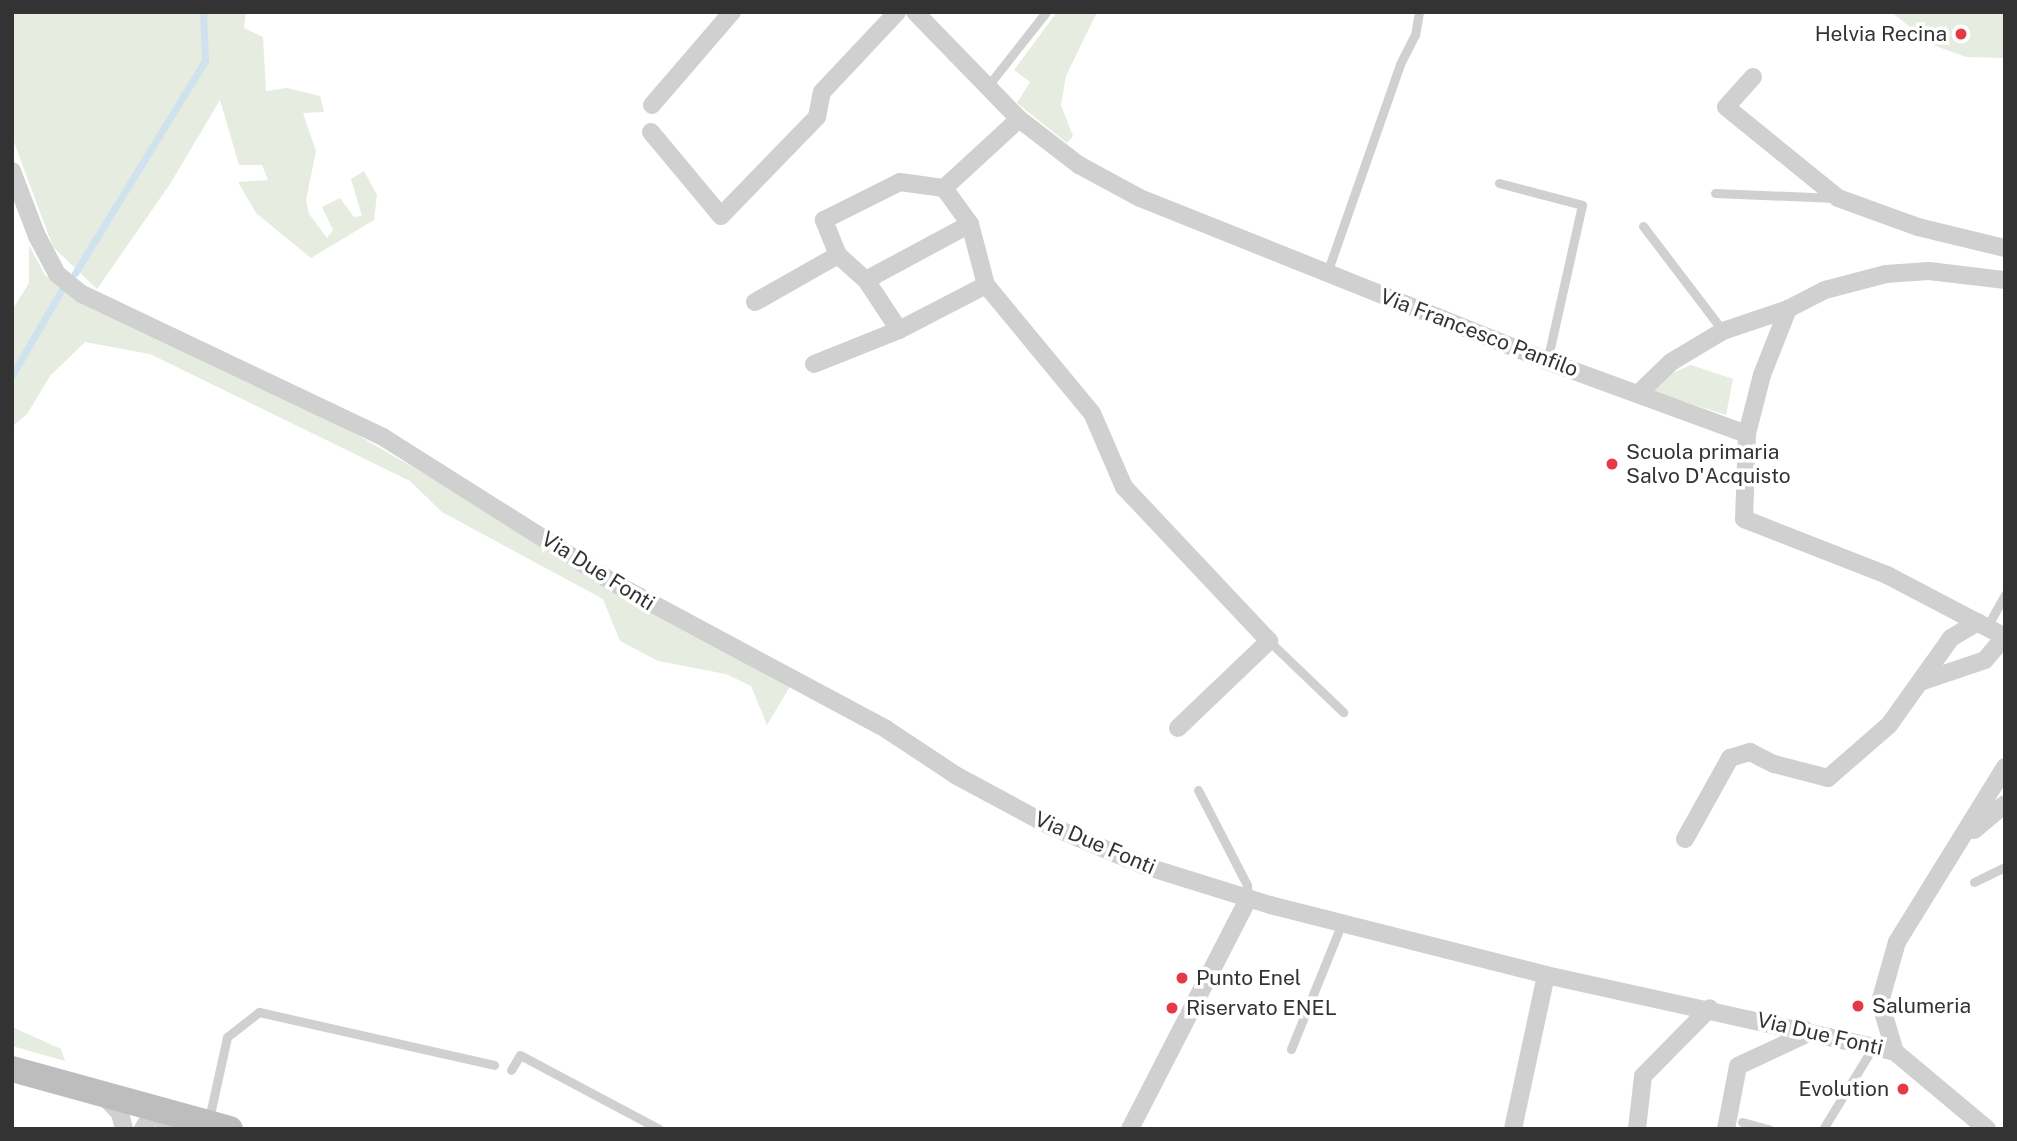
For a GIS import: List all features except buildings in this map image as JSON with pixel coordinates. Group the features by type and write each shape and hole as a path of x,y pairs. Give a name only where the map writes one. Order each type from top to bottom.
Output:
{"main road":[{"path":"12,1069 101,1094 164,1120 212,1127"}],"street":[{"path":"652,105 733,12"},
{"path":"651,132 687,180 721,216 817,117 822,92 897,12"},
{"name":"Via Francesco Panfilo","path":"915,12 1019,119 1079,165 1140,198 1328,270 1547,361 1747,434"},
{"path":"1753,77 1726,107 1838,198 1918,227 2005,248"},
{"path":"944,188 1019,119"},
{"name":"Via Due Fonti","path":"12,172 37,236 57,274 82,293 383,437 625,589 886,729 957,776 1023,812 1145,866 1248,899 1546,975 1710,1007 1895,1052 1988,1129"},
{"path":"899,330 866,279 838,255 824,220 900,182 944,188 970,224 986,285 1092,413 1124,487 1269,640 1178,728"},
{"path":"866,279 970,224"},
{"path":"755,302 838,255"},
{"path":"1639,393 1671,362 1723,331 1788,309 1825,290 1886,274 1929,271 2005,280"},
{"path":"814,364 899,330 986,285"},
{"path":"1788,309 1762,374 1747,434 1744,519 1887,575 2005,637 1985,660 1923,681"},
{"path":"1685,839 1730,758 1750,752 1774,764 1828,778 1889,724 1923,681 1951,638 1983,624"},
{"path":"1895,1052 1883,1023 1880,1002 1883,978 1897,942 2005,766"},
{"path":"1954,850 2005,804"},
{"path":"1130,1129 1248,899"},
{"path":"1513,1129 1546,975"},
{"path":"1637,1129 1643,1076 1710,1007"},
{"name":"Via Due Fonti","path":"1734,1125 1738,1066 1802,1036 1804,1029"},
{"path":"101,1094 120,1113 124,1129"},
{"path":"143,1129 150,1117 164,1120"}],"lane":[{"path":"987,87 1046,12"},
{"path":"1328,270 1400,64 1415,35 1419,12"},
{"path":"1499,183 1582,205 1547,361"},
{"path":"1715,193 1838,198"},
{"path":"1643,226 1723,331"},
{"path":"1983,624 2005,594"},
{"path":"1269,640 1343,712"},
{"path":"1198,790 1247,885 1248,899"},
{"path":"1974,882 2005,867"},
{"path":"1291,1049 1342,923"},
{"path":"212,1127 227,1037 260,1012 494,1065"},
{"path":"1823,1129 1873,1047"},
{"path":"511,1070 520,1055 659,1129"},
{"path":"1734,1125 1769,1129"}],"shaded area":[{"path":"12,12 246,12 244,28 263,37 266,91 287,88 320,96 324,112 303,113 316,151 306,200 309,214 327,238 333,230 322,207 340,198 354,217 362,216 351,179 364,171 377,195 374,220 311,258 256,213 238,182 268,180 262,165 239,165 220,100 170,184 97,289 53,247 12,137"},
{"path":"1057,12 1097,12 1066,76 1061,105 1073,136 1067,143 1017,103 1030,82 1014,70"},
{"name":"Helvia Recina","path":"1891,12 2005,12 2005,58 1966,57 1933,45"},
{"path":"29,245 45,275 62,289 326,417 791,685 767,725 751,686 726,674 658,661 620,641 603,599 442,512 410,481 150,354 85,342 50,376 27,414 12,427 12,310 29,283"},
{"path":"1691,365 1733,379 1726,415 1654,392 1656,380"},
{"path":"12,1027 61,1049 65,1061 12,1046"}],"waterway":[{"path":"75,273 205,61 203,12"},
{"path":"12,375 62,289"}],"place":[{"name":"Helvia Recina","path":"1961,34"},
{"name":"Scuola primaria Salvo D'Acquisto","path":"1612,464"},
{"name":"Punto Enel","path":"1182,978"},
{"name":"Salumeria","path":"1858,1006"},
{"name":"Riservato ENEL","path":"1172,1008"},
{"name":"Evolution","path":"1903,1089"}]}
